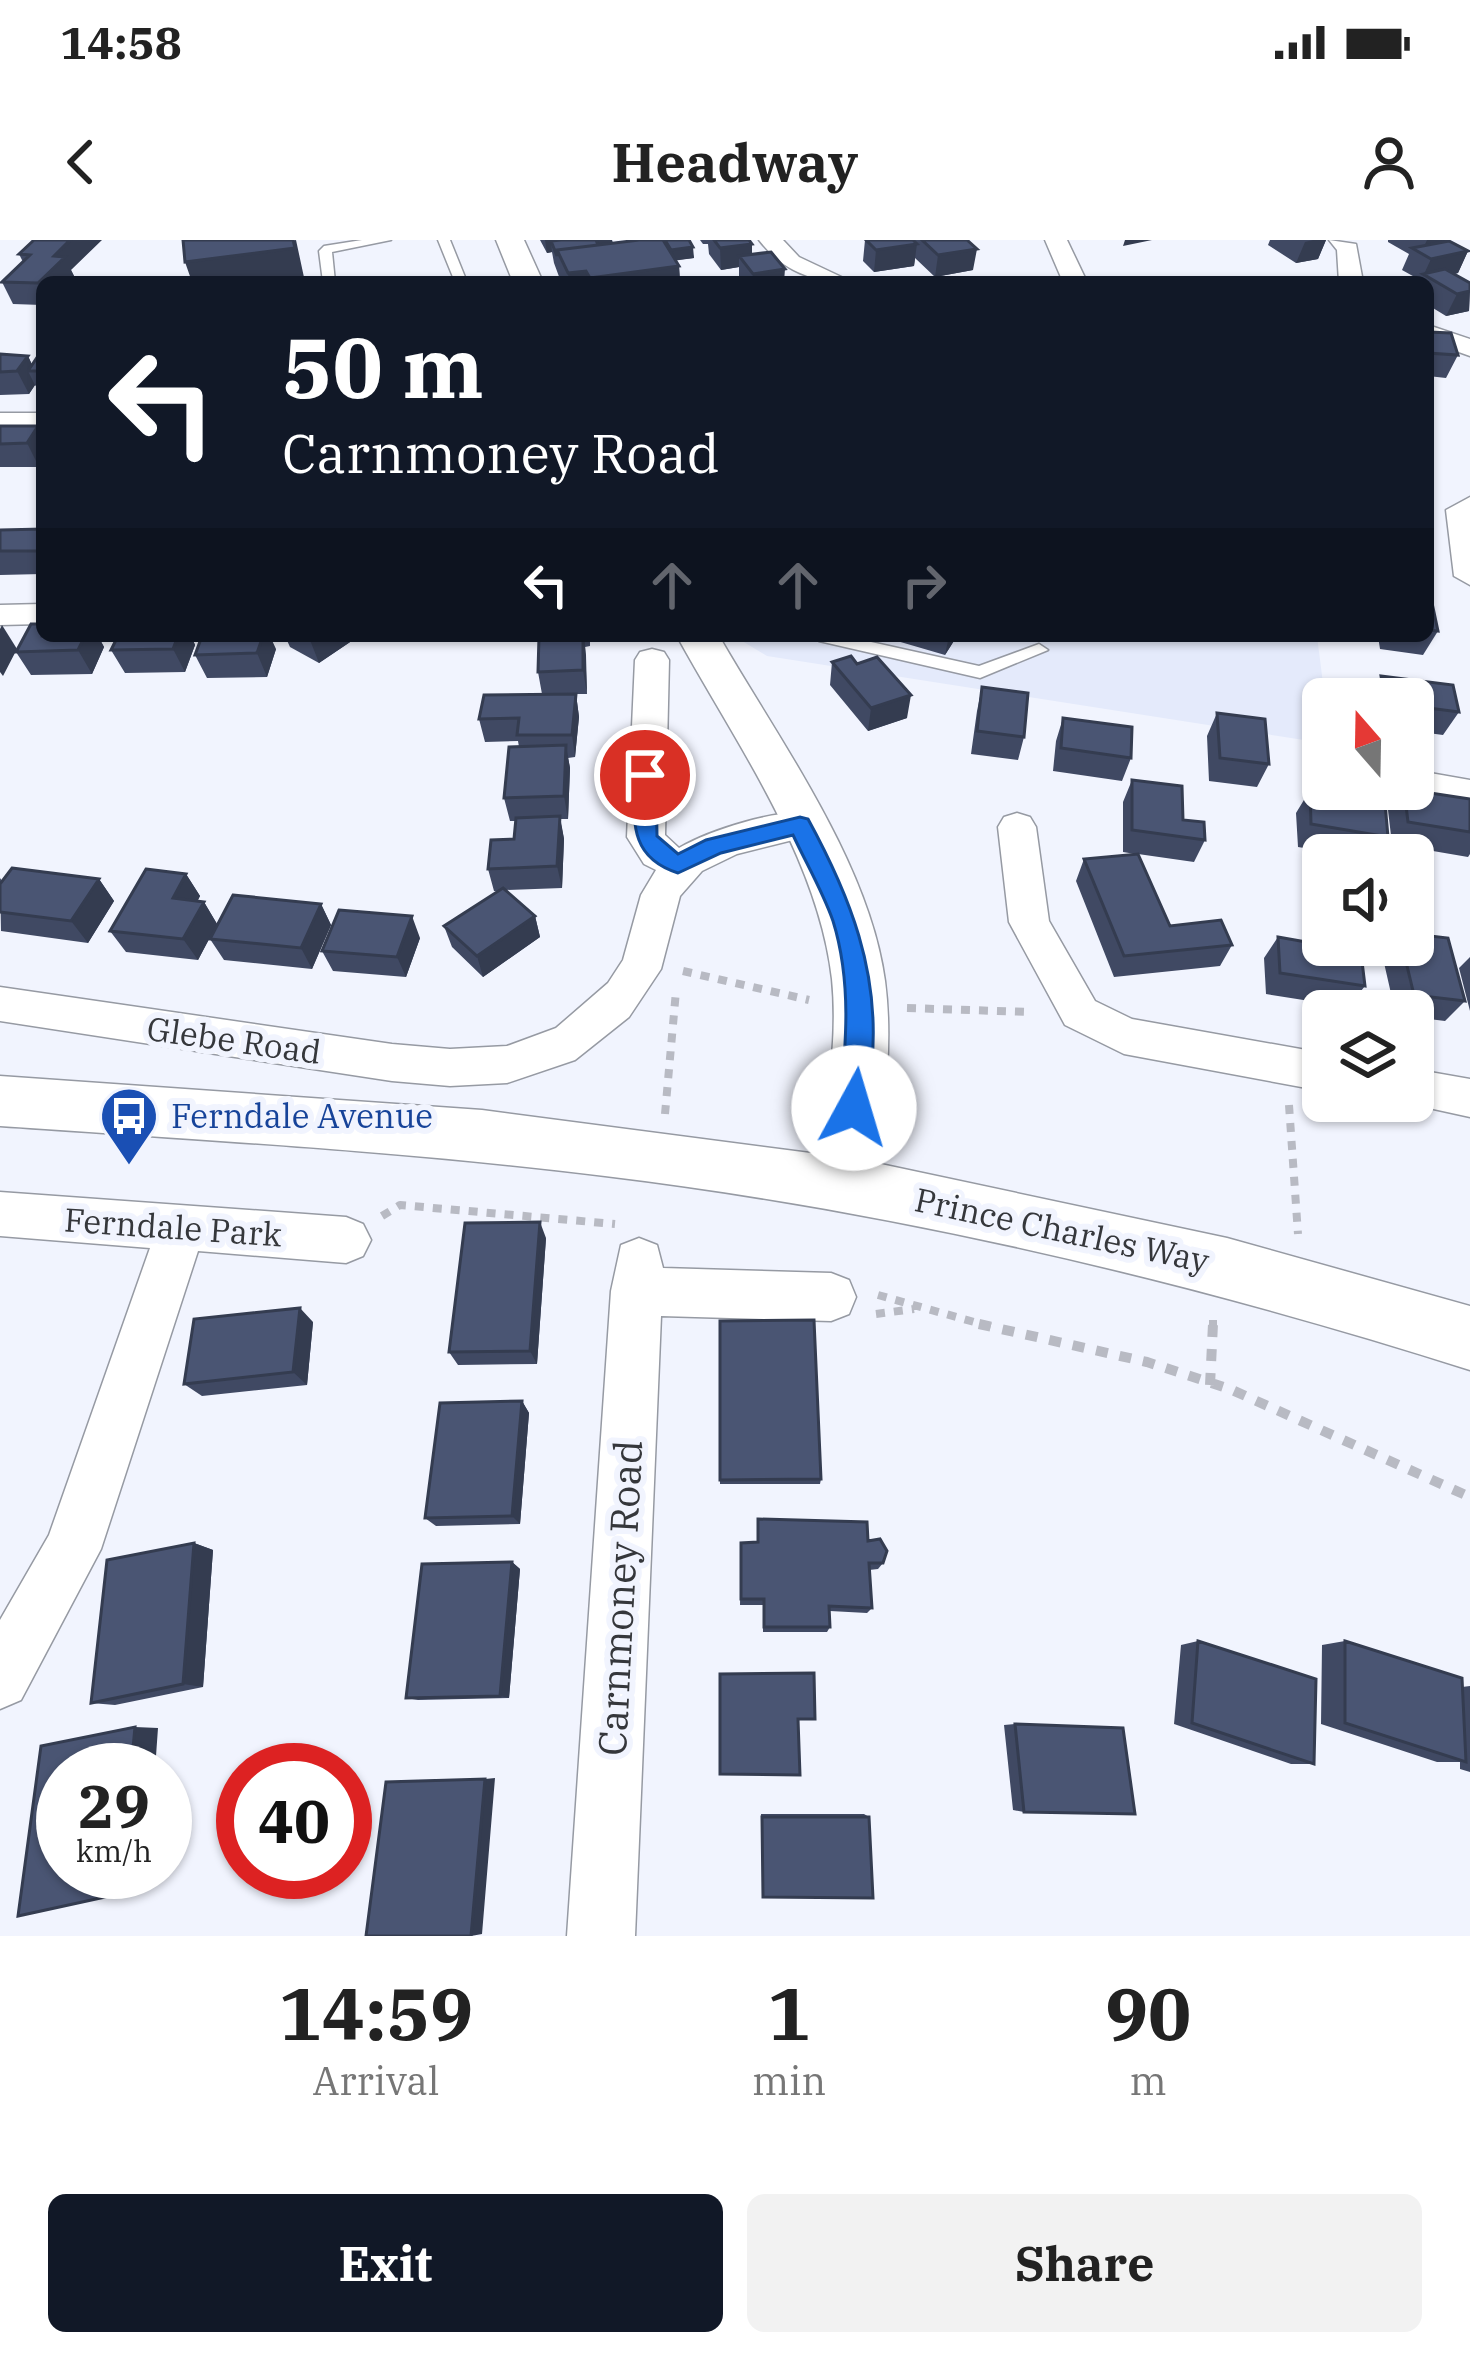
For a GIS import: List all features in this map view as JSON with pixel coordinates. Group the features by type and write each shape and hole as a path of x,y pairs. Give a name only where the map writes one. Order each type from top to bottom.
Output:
{"street":[{"path":"510,240 525,276"},
{"path":"770,240 791,262 825,276"},
{"path":"1056,240 1073,276"},
{"path":"1340,240 1348,250 1350,276"},
{"path":"1434,335 1470,349"},
{"path":"0,422 36,421"},
{"path":"1470,506 1461,510 1470,576"},
{"path":"0,615 36,614"},
{"path":"701,642 800,825 844,919 858,975 860,1040 844,1185"},
{"path":"652,660 646,837 658,854 678,864 714,846 800,825"},
{"path":"1434,787 1470,793"},
{"path":"1017,826 1029,922 1080,1013 1124,1036 1302,1068"},
{"name":"Glebe Road","path":"0,1004 154,1029 469,1069 536,1058 586,1031 623,996 646,961 661,888 678,864"},
{"path":"1434,1092 1470,1098"},
{"name":"Prince Charles Way","path":"0,1102 460,1134 656,1156 844,1185 1022,1216 1301,1283 1470,1338"},
{"name":"Ferndale Park","path":"0,1214 346,1240"},
{"path":"0,1679 72,1549 181,1228"},
{"path":"633,1259 852,1295"},
{"name":"Carnmoney Road","path":"602,1936 633,1259"}],"lane":[{"path":"328,276 322,254 328,249 385,240"},
{"path":"444,240 459,276"},
{"path":"847,642 980,671 1039,650"}],"path":[{"path":"656,1156 670,1085 677,970"},
{"path":"1301,1283 1304,1122"},
{"path":"346,1240 400,1204 633,1259"},
{"path":"852,1295 1151,1363 1340,1434 1470,1497"}],"shaded area":[{"path":"744,642 1318,642 1322,678 1302,678 1302,740 767,656"}],"building":[{"path":"34,240 70,240 54,256 65,257 45,276 36,276 36,283 2,282 30,255 19,254"},
{"path":"183,240 293,240 295,248 185,262"},
{"path":"596,240 598,245 557,250 557,256 551,241"},
{"path":"663,240 679,266 589,276 586,271 568,273 557,250"},
{"path":"665,240 689,240 693,247 671,250"},
{"path":"714,240 749,240 752,244 720,248"},
{"path":"866,240 913,240 917,244 876,250"},
{"path":"922,240 967,240 977,249 938,255"},
{"path":"1449,241 1468,251 1431,259 1412,248"},
{"path":"771,252 785,269 753,274 739,256"},
{"path":"1445,269 1470,283 1470,291 1457,294 1434,276 1423,274"},
{"path":"1434,332 1451,333 1458,355 1434,353"},
{"path":"0,354 28,356 17,371 0,372"},
{"path":"0,426 36,426 27,443 0,444"},
{"path":"36,529 36,551 0,551 0,530"},
{"path":"31,624 36,624 36,642 82,642 78,650 16,652"},
{"path":"115,642 176,642 173,649 111,650"},
{"path":"200,642 261,642 257,653 195,655"},
{"path":"539,642 583,642 583,670 538,672"},
{"path":"851,656 857,664 877,657 911,695 871,708 832,662"},
{"path":"1434,683 1453,685 1459,712 1434,709"},
{"path":"982,687 1028,693 1024,737 977,731"},
{"path":"576,694 572,735 517,735 519,718 479,719 484,695"},
{"path":"1217,713 1265,719 1269,764 1220,758"},
{"path":"1063,718 1132,727 1131,758 1061,748"},
{"path":"566,745 564,796 504,798 509,747"},
{"path":"1132,780 1182,786 1183,820 1204,822 1205,840 1132,830"},
{"path":"1434,794 1470,799 1470,832 1408,822 1407,810 1434,810"},
{"path":"1311,810 1386,810 1388,834 1370,834 1311,824"},
{"path":"560,816 557,866 488,869 491,840 514,839 516,818"},
{"path":"1138,854 1170,926 1221,920 1232,945 1124,956 1084,859"},
{"path":"12,868 99,879 71,921 0,912 0,884"},
{"path":"146,869 186,874 173,898 204,902 183,939 110,931"},
{"path":"503,888 535,916 477,956 444,926"},
{"path":"233,895 321,904 301,948 210,939"},
{"path":"339,910 412,916 397,957 322,951"},
{"path":"1434,936 1448,938 1465,1001 1434,997 1434,990 1413,990 1407,966 1434,966"},
{"path":"1278,937 1302,941 1302,966 1363,966 1365,986 1280,973"},
{"path":"540,1222 530,1351 449,1352 465,1223"},
{"path":"300,1308 293,1372 184,1384 194,1319"},
{"path":"814,1320 821,1479 720,1480 720,1321"},
{"path":"522,1401 512,1516 425,1518 440,1403"},
{"path":"758,1519 867,1522 868,1541 880,1539 887,1551 883,1563 869,1563 872,1608 829,1606 830,1627 764,1627 764,1599 741,1599 741,1543 758,1542"},
{"path":"194,1543 183,1684 91,1703 107,1560"},
{"path":"512,1562 500,1696 406,1698 422,1564"},
{"path":"1198,1641 1316,1679 1314,1764 1192,1723"},
{"path":"1345,1641 1462,1678 1466,1762 1345,1723"},
{"path":"814,1673 815,1719 798,1719 800,1775 720,1774 720,1674"},
{"path":"1015,1724 1123,1728 1135,1814 1024,1812"},
{"path":"135,1727 134,1743 56,1743"},
{"path":"485,1779 471,1936 366,1936 386,1782"},
{"path":"36,1783 36,1899 96,1899 18,1916"},
{"path":"762,1817 869,1817 873,1898 763,1897"}],"place":[{"name":"Ferndale Avenue","path":"129,1167"}],"route":[{"path":"645,775 646,837 658,854 678,864 714,846 800,825 844,919 858,975 860,1040 854,1108"}]}
